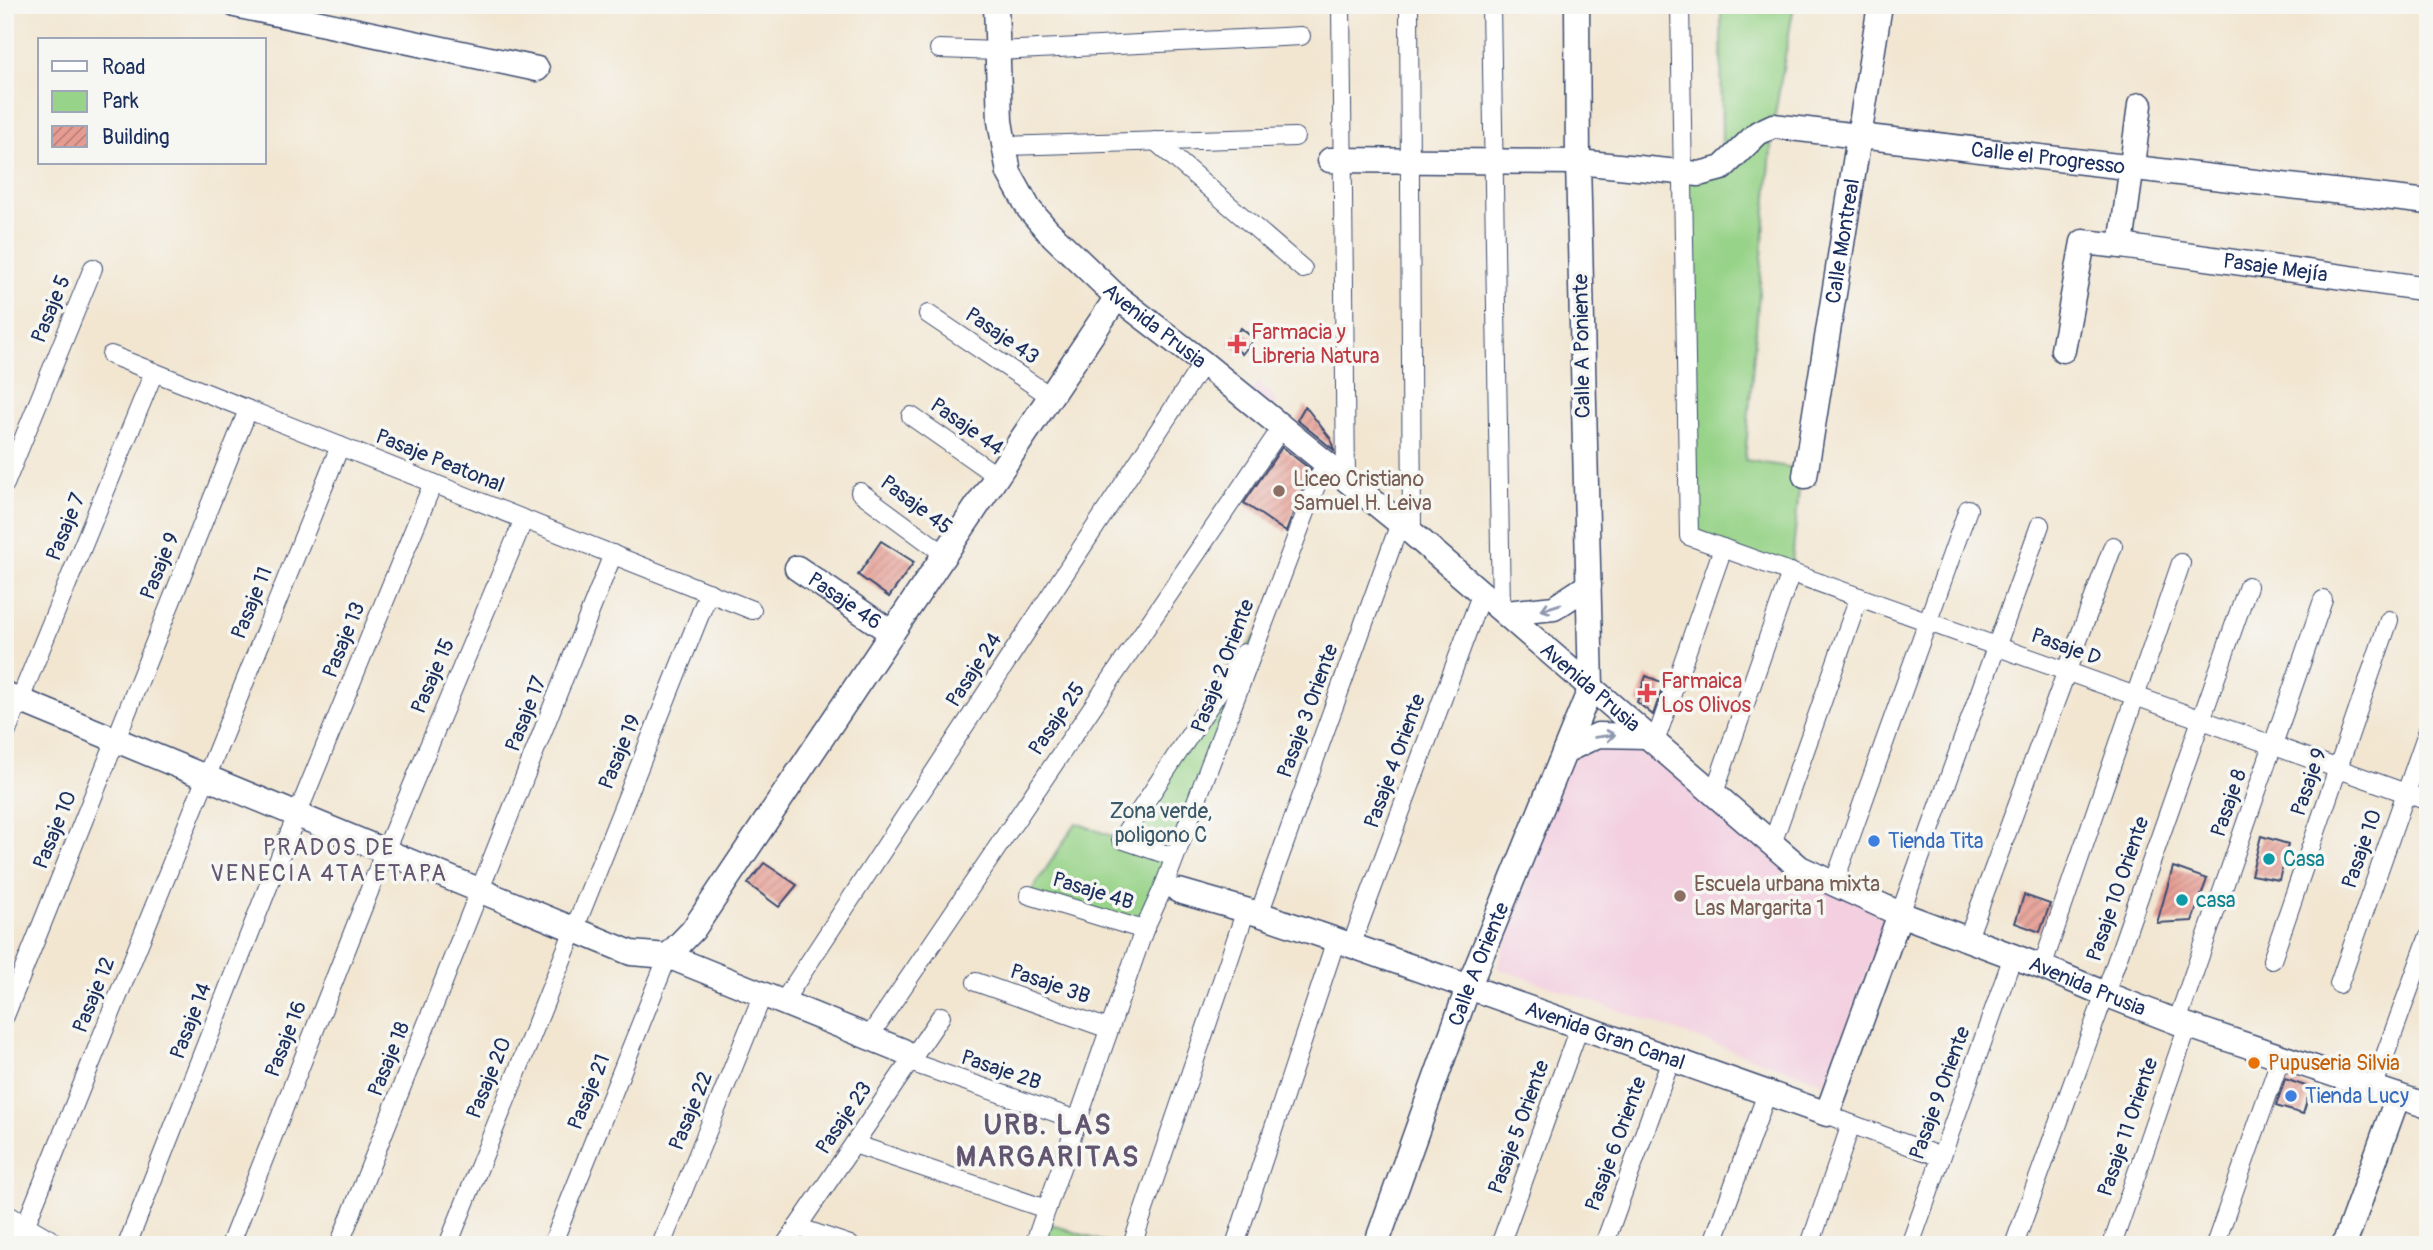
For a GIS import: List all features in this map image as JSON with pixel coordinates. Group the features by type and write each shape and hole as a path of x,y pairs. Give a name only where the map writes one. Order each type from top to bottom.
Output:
{"street":[{"path":"235,5 537,69"},
{"name":"Avenida Prusia","path":"996,5 1000,121 1004,146 1009,173 1029,209 1117,297 1203,363 1406,528 1800,868 1900,914 1968,938 2105,994 2428,1106"},
{"path":"1341,5 1336,160 1346,479"},
{"path":"1406,528 1409,5"},
{"path":"1491,5 1504,610 1555,608 1588,585"},
{"name":"Calle A Poniente","path":"1577,5 1578,162 1591,687"},
{"path":"1680,5 1683,172"},
{"name":"Calle Montreal","path":"1805,476 1880,5"},
{"path":"939,49 998,51 1301,36"},
{"path":"2122,246 2140,105"},
{"name":"Calle el Progresso","path":"1336,160 1578,162 1699,174 1723,168 1758,133 1773,126 2428,202"},
{"path":"1004,146 1295,137"},
{"path":"1155,141 1303,269"},
{"name":"Pasaje D","path":"1683,172 1689,536 2428,801"},
{"name":"Pasaje Mejía","path":"2063,350 2083,242 2428,289"},
{"name":"Pasaje 5","path":"5,484 93,268"},
{"path":"668,956 693,930 1117,297"},
{"name":"Pasaje 43","path":"928,314 1051,396"},
{"name":"Pasaje Peatonal","path":"111,355 752,610"},
{"name":"Pasaje 24","path":"773,998 1203,363"},
{"name":"Pasaje 7","path":"12,696 154,372"},
{"name":"Pasaje 9","path":"115,739 248,410"},
{"name":"Pasaje 44","path":"911,416 997,476"},
{"name":"Pasaje 25","path":"869,1037 1282,427"},
{"name":"Pasaje 11","path":"206,777 340,446"},
{"name":"Pasaje 2 Oriente","path":"1034,1245 1144,930 1171,888 1174,857 1325,462"},
{"name":"Pasaje 13","path":"298,815 433,483"},
{"name":"Pasaje 45","path":"860,492 944,555"},
{"path":"1834,883 1968,509"},
{"name":"Pasaje 15","path":"385,851 524,519"},
{"path":"1941,1157 1827,1114 2040,525"},
{"name":"Pasaje 3 Oriente","path":"1132,1245 1252,912 1406,528"},
{"path":"1968,938 2113,546"},
{"path":"1565,751 1598,735 1651,739 1723,548"},
{"name":"Pasaje 17","path":"481,891 613,554"},
{"path":"2042,967 2181,563"},
{"name":"Pasaje 46","path":"797,568 892,633"},
{"path":"1714,793 1791,572"},
{"name":"Pasaje 10 Oriente","path":"2014,1245 2248,586"},
{"name":"Pasaje 19","path":"573,929 709,592"},
{"name":"Pasaje 4 Oriente","path":"1234,1245 1343,943 1482,592"},
{"path":"1772,844 1859,597"},
{"name":"Pasaje 8","path":"2183,1023 2323,600"},
{"name":"Pasaje 9","path":"2272,960 2389,620"},
{"path":"1174,857 1121,839 1263,624"},
{"name":"Calle A Oriente","path":"1376,1245 1468,988 1591,687"},
{"path":"5,736 12,696 631,953 668,956 869,1037 906,1056"},
{"name":"Pasaje 10","path":"2339,984 2428,730"},
{"name":"Pasaje 10","path":"5,1016 115,739"},
{"name":"Pasaje 12","path":"26,1231 206,777"},
{"name":"Pasaje 14","path":"127,1245 298,815"},
{"name":"Pasaje 16","path":"230,1245 385,851"},
{"name":"Avenida Gran Canal","path":"1171,888 1343,943 1827,1114"},
{"name":"Pasaje 18","path":"339,1245 481,891"},
{"name":"Pasaje 4B","path":"1029,895 1144,930"},
{"name":"Pasaje 20","path":"447,1245 573,929"},
{"path":"2373,1087 2428,937"},
{"name":"Pasaje 21","path":"552,1245 668,956"},
{"name":"Pasaje 9 Oriente","path":"1910,1245 2013,956"},
{"name":"Pasaje 3B","path":"976,982 1109,1028"},
{"name":"Pasaje 22","path":"662,1245 773,998"},
{"name":"Pasaje 23","path":"785,1245 854,1144 906,1056 941,1016"},
{"name":"Pasaje 11 Oriente","path":"2112,1245 2183,1023"},
{"name":"Pasaje 5 Oriente","path":"1500,1245 1580,1025"},
{"name":"Pasaje 2B","path":"906,1056 1077,1120"},
{"path":"2215,1245 2281,1057"},
{"name":"Pasaje 6 Oriente","path":"1604,1245 1671,1059"},
{"path":"1712,1245 1767,1093"},
{"path":"2344,1245 2398,1096"},
{"path":"1810,1245 1851,1124"},
{"path":"854,1144 1046,1209"},
{"path":"797,1227 850,1245"}],"shaded area":[{"path":"1258,381 1277,401 1271,413 1250,394"},
{"name":"Escuela urbana mixta Las Margarita 1","path":"1636,739 1886,921 1825,1083 1497,968 1563,775 1582,749"}],"green space":[{"path":"1721,5 1794,5 1773,126 1745,460 1801,469 1791,572 1689,536 1683,172 1722,168"},
{"name":"Zona verde, poligono C","path":"1263,624 1144,930 1029,895 1076,823 1120,839"},
{"path":"1042,1221 1112,1245 1034,1245"}],"building":[{"path":"1241,328 1254,339 1242,354 1229,343"},
{"path":"1305,406 1330,438 1334,450 1297,420"},
{"name":"Liceo Cristiano Samuel H. Leiva","path":"1282,447 1310,469 1286,532 1244,503"},
{"path":"881,541 914,562 889,597 858,575"},
{"path":"1646,676 1664,683 1653,715 1637,702"},
{"name":"Casa","path":"2261,836 2288,844 2279,880 2251,875"},
{"path":"764,863 797,885 779,907 748,884"},
{"name":"casa","path":"2173,867 2207,879 2192,921 2157,923"},
{"path":"2024,895 2050,904 2040,932 2015,923"},
{"name":"Tienda Lucy","path":"2285,1079 2311,1088 2303,1114 2276,1106"}],"place":[{"name":"Farmacia y Libreria Natura","path":"1237,344"},
{"name":"Liceo Cristiano Samuel H. Leiva","path":"1279,491"},
{"name":"Farmaica Los Olivos","path":"1647,693"},
{"name":"Tienda Tita","path":"1874,841"},
{"name":"Casa","path":"2269,859"},
{"name":"Escuela urbana mixta Las Margarita 1","path":"1680,896"},
{"name":"casa","path":"2182,900"},
{"name":"Pupuseria Silvia","path":"2254,1063"},
{"name":"Tienda Lucy","path":"2291,1096"}],"district":[{"name":"PRADOS DE VENECIA 4TA ETAPA","path":"329,860"},
{"name":"URB. LAS MARGARITAS","path":"1048,1141"}]}
